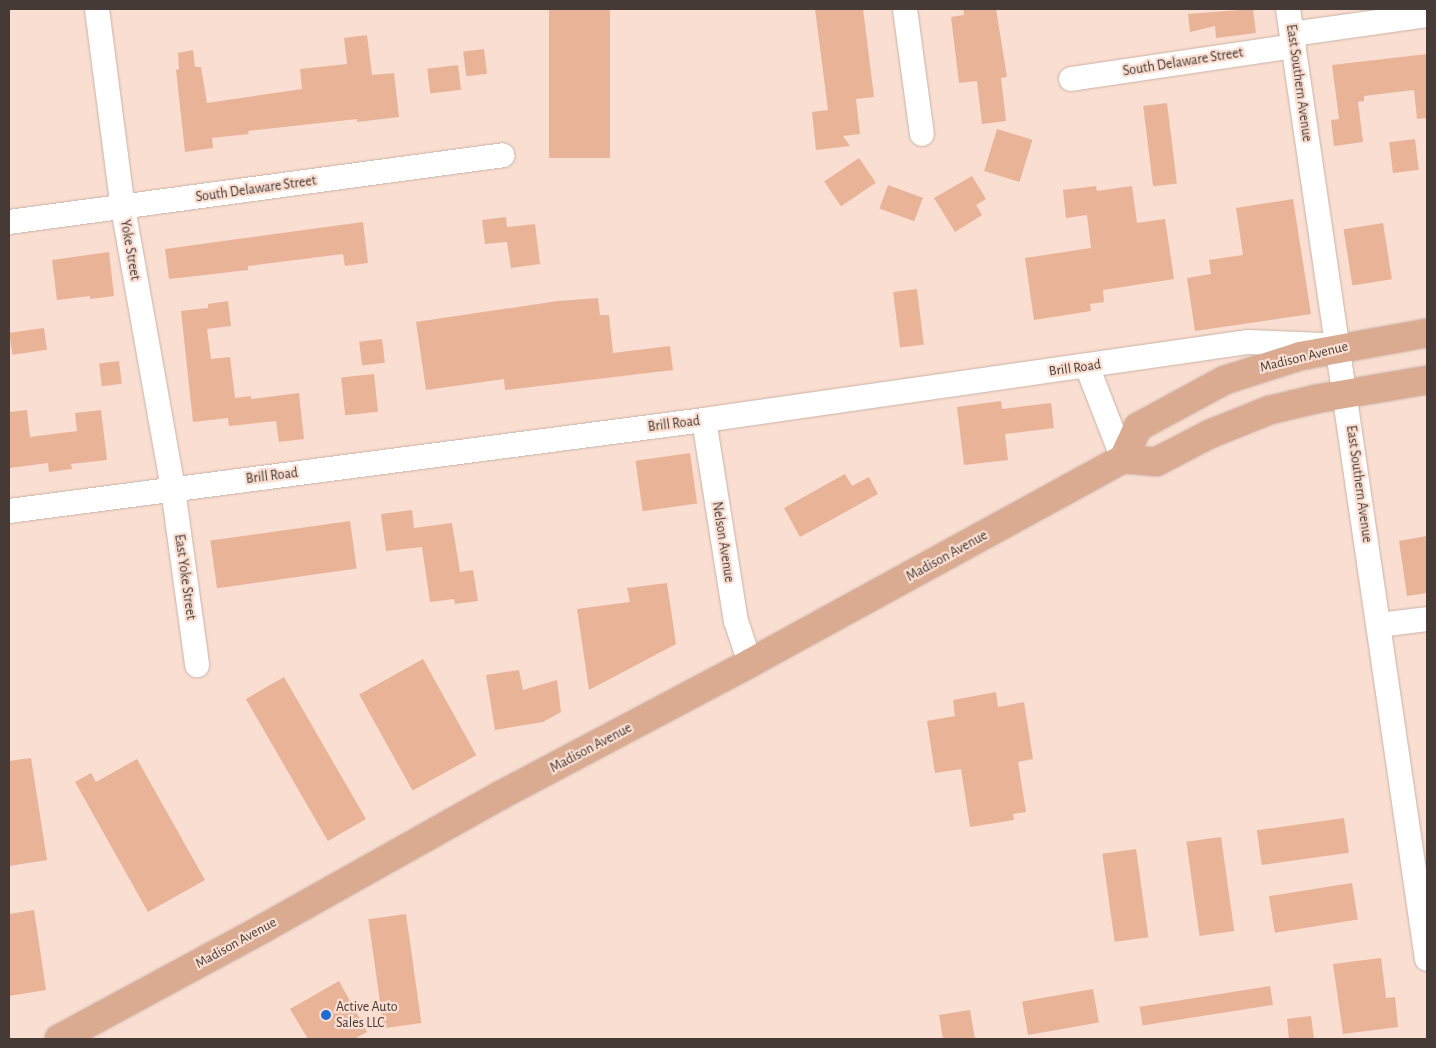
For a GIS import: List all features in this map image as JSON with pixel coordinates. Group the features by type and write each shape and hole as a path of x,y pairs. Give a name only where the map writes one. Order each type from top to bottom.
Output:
{"main road":[{"name":"Madison Avenue","path":"59,1039 264,928 499,796 750,663 1123,459 1138,427 1192,396 1225,380 1260,367 1338,348 1427,333"},
{"path":"1123,459 1156,462 1210,434 1270,410 1427,380"}],"street":[{"name":"Yoke Street","path":"97,9 123,208 173,489"},
{"path":"905,9 922,134"},
{"name":"East Southern Avenue","path":"1288,9 1424,919 1427,959"},
{"name":"South Delaware Street","path":"1072,79 1427,15"},
{"name":"South Delaware Street","path":"9,222 502,155"},
{"name":"Brill Road","path":"9,511 704,420 1248,342 1338,348"},
{"path":"1087,366 1123,459"},
{"name":"Nelson Avenue","path":"704,420 736,621 750,663"},
{"name":"East Yoke Street","path":"173,489 197,665"},
{"path":"1379,625 1427,619"}],"building":[{"path":"549,9 610,9 610,158 549,158"},
{"path":"815,9 863,9 874,97 856,99 860,134 843,136 850,146 816,150 812,112 828,110"},
{"path":"963,9 996,9 1007,77 1001,78 1006,121 982,124 977,81 959,83 951,17 964,15"},
{"path":"1253,9 1256,33 1216,38 1215,26 1190,32 1188,14"},
{"path":"367,35 372,75 394,73 399,117 357,122 357,119 248,131 249,134 212,138 213,148 185,152 176,70 179,69 178,53 193,50 195,67 201,67 207,103 302,89 300,69 347,64 344,38"},
{"path":"484,49 487,74 466,76 463,52"},
{"path":"1427,54 1427,118 1417,119 1414,90 1364,96 1364,101 1358,102 1363,142 1334,146 1331,120 1339,119 1332,65"},
{"path":"458,65 461,90 430,94 427,69"},
{"path":"1167,103 1177,183 1153,186 1143,106"},
{"path":"997,129 1032,140 1020,182 984,171"},
{"path":"1415,139 1419,170 1393,173 1389,142"},
{"path":"859,158 876,183 841,206 824,181"},
{"path":"972,176 986,199 976,205 982,215 955,232 934,198"},
{"path":"888,185 923,198 914,221 879,208"},
{"path":"1096,186 1097,191 1132,186 1137,223 1165,219 1174,279 1103,290 1104,302 1090,304 1091,311 1034,320 1025,258 1091,248 1087,215 1066,218 1063,190"},
{"path":"1293,199 1311,314 1195,331 1187,278 1211,274 1209,260 1243,255 1236,208"},
{"path":"506,217 507,227 535,224 540,264 511,268 507,242 485,244 482,220"},
{"path":"363,222 368,263 345,266 343,254 248,266 248,270 169,279 165,249"},
{"path":"1383,223 1392,279 1352,286 1343,229"},
{"path":"109,252 114,296 90,299 90,296 57,300 52,260"},
{"path":"917,289 924,345 900,348 893,292"},
{"path":"598,298 600,315 609,315 613,353 670,346 673,370 505,390 504,379 426,390 416,322 558,301"},
{"path":"228,301 231,326 207,329 211,359 230,357 235,398 251,396 251,399 299,393 304,439 279,442 276,421 229,426 228,418 193,422 181,311 208,308 208,304"},
{"path":"44,328 47,350 12,355 9,333"},
{"path":"382,339 385,363 362,366 359,342"},
{"path":"119,361 122,384 102,386 99,363"},
{"path":"374,374 378,412 345,415 341,377"},
{"path":"1001,401 1002,409 1051,403 1054,428 1005,434 1008,460 964,465 957,407"},
{"path":"27,410 30,437 77,431 75,413 101,410 107,460 71,464 72,469 49,472 48,463 9,468 9,412"},
{"path":"690,453 697,504 643,511 636,461"},
{"path":"845,474 852,486 869,477 878,494 800,537 784,508"},
{"path":"412,510 414,528 452,523 460,572 473,570 478,601 455,604 454,599 430,602 422,547 386,551 381,514"},
{"path":"350,521 357,569 217,588 210,541"},
{"path":"1427,536 1427,593 1407,596 1399,541"},
{"path":"667,583 676,644 589,690 577,609 630,602 627,588"},
{"path":"423,659 476,755 412,791 359,694"},
{"path":"519,670 523,690 557,680 561,712 543,722 495,730 486,675"},
{"path":"284,677 366,819 328,841 246,699"},
{"path":"996,692 998,707 1024,702 1033,759 1018,762 1026,812 1013,814 1014,820 970,827 961,769 935,773 927,721 955,716 953,700"},
{"path":"31,758 47,860 9,866 9,761"},
{"path":"137,759 205,880 148,912 75,782 91,773 96,782"},
{"path":"1344,818 1349,853 1262,865 1257,830"},
{"path":"1221,837 1234,931 1200,936 1186,842"},
{"path":"1136,849 1148,937 1115,942 1102,854"},
{"path":"1352,883 1358,920 1275,933 1269,896"},
{"path":"34,910 46,990 9,996 9,914"},
{"path":"406,914 421,1023 384,1028 368,919"},
{"path":"1381,958 1386,998 1395,997 1398,1027 1343,1034 1333,964"},
{"name":"Active Auto Sales LLC","path":"339,981 367,1032 354,1039 308,1039 290,1009"},
{"path":"1270,986 1273,1005 1143,1025 1140,1007"},
{"path":"1093,989 1099,1022 1028,1035 1022,1002"},
{"path":"970,1010 975,1039 943,1039 939,1015"},
{"path":"1311,1016 1314,1039 1289,1039 1287,1019"}],"place":[{"name":"Active Auto Sales LLC","path":"326,1015"}]}
